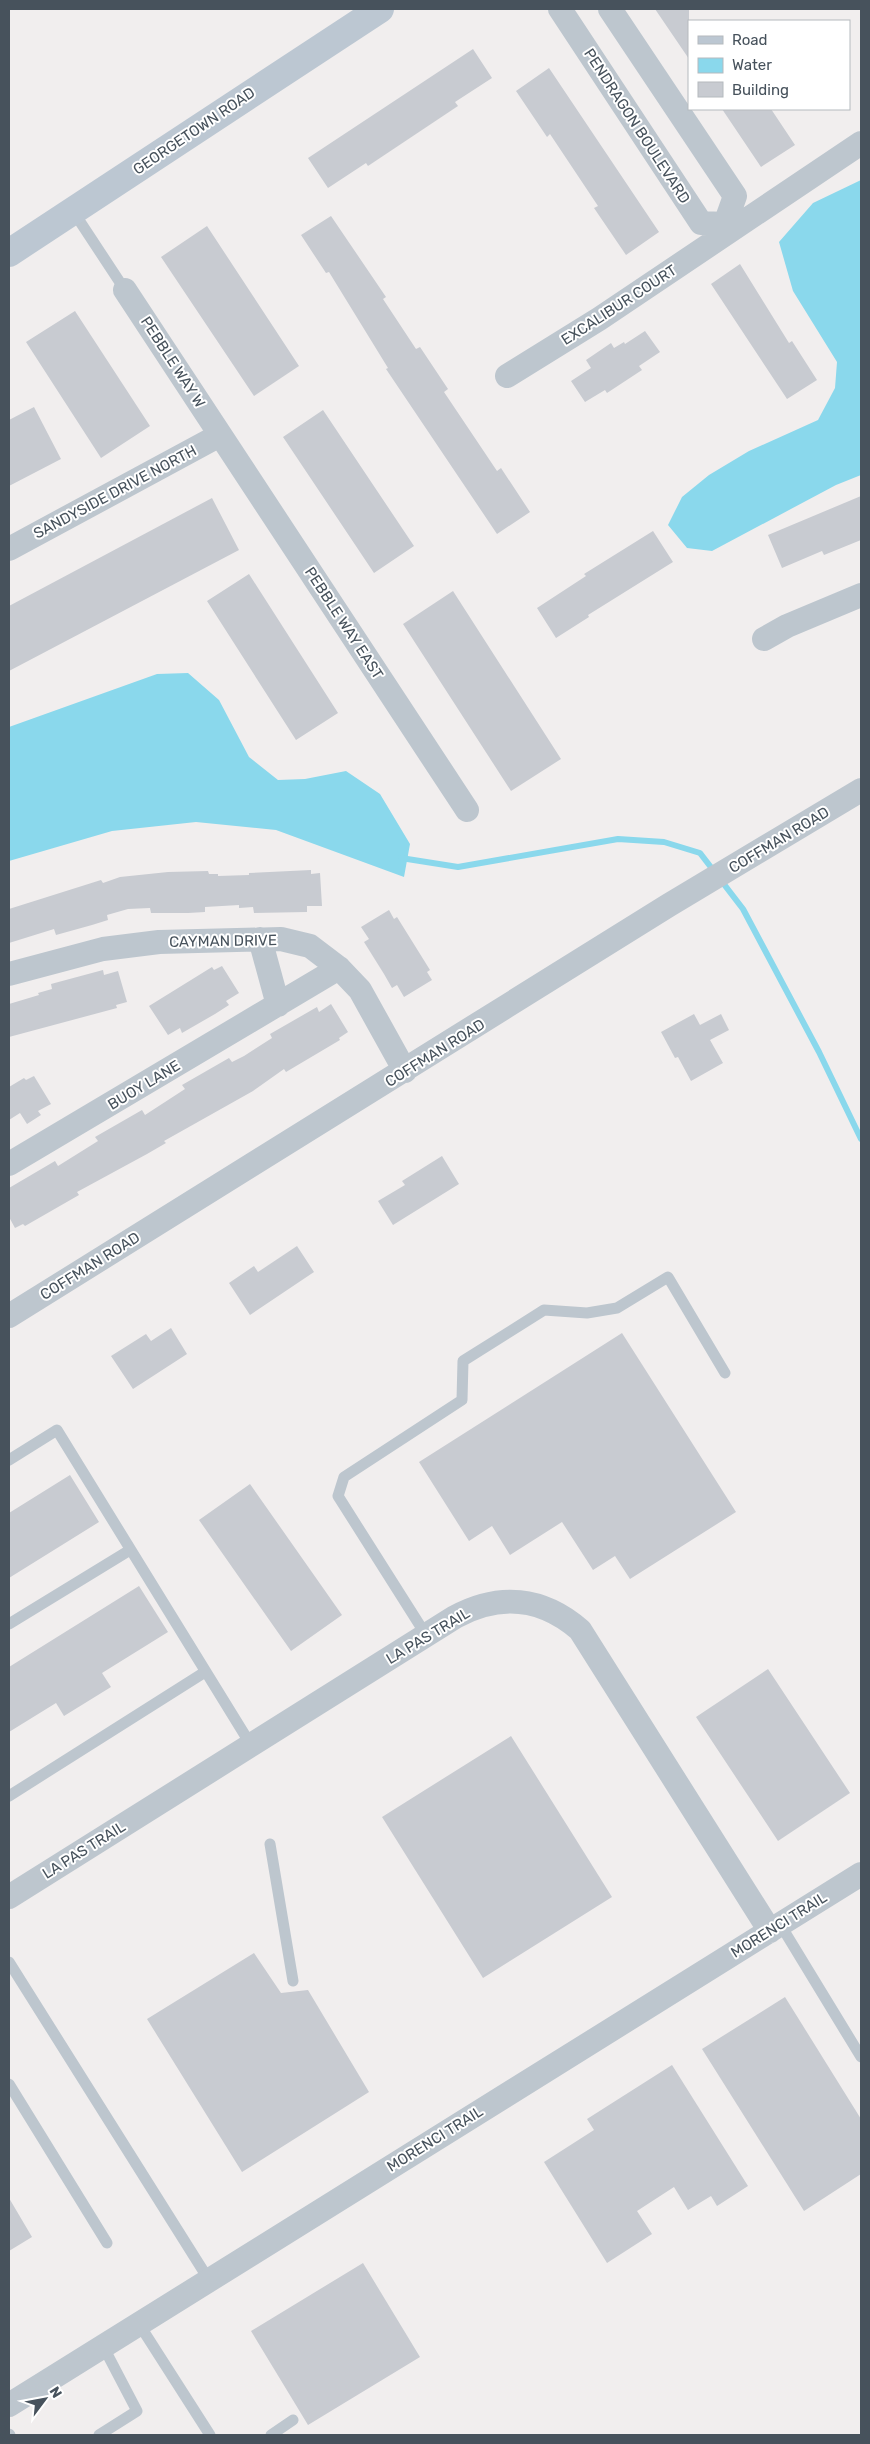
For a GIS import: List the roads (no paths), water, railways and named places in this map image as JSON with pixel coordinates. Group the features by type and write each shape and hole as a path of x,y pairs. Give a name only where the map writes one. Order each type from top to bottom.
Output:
{"main road":[{"name":"GEORGETOWN ROAD","path":"9,253 380,9"}],"street":[{"name":"PENDRAGON BOULEVARD","path":"560,9 701,223 728,227"},
{"path":"610,9 735,196 728,227"},
{"path":"728,227 861,143"},
{"name":"EXCALIBUR COURT","path":"507,376 599,319 728,227"},
{"name":"PEBBLE WAY W","path":"125,290 220,435"},
{"name":"SANDYSIDE DRIVE NORTH","path":"9,549 220,435"},
{"name":"PEBBLE WAY EAST","path":"220,435 467,810"},
{"path":"764,639 787,626 861,596"},
{"name":"COFFMAN ROAD","path":"9,1316 669,905 861,790"},
{"path":"260,939 278,1005"},
{"name":"CAYMAN DRIVE","path":"9,974 103,949 159,942 281,939 310,946 339,968 360,990 405,1071"},
{"name":"BUOY LANE","path":"9,1164 339,968"},
{"name":"LA PAS TRAIL","path":"9,1897 463,1612 500,1602 529,1603 564,1617 580,1630 775,1928"},
{"name":"MORENCI TRAIL","path":"9,2405 861,1874"}],"lane":[{"path":"73,211 125,290"},
{"path":"426,1635 338,1496 344,1477 462,1400 463,1361 544,1310 587,1313 617,1308 668,1276 726,1373"},
{"path":"9,1460 57,1430 250,1745"},
{"path":"9,1624 130,1550"},
{"path":"9,1796 205,1672"},
{"path":"270,1844 293,1981"},
{"path":"775,1928 861,2057"},
{"path":"9,1962 13,1979 209,2280"},
{"path":"9,2084 107,2243"},
{"path":"139,2324 210,2435"},
{"path":"100,2435 137,2411 103,2346"},
{"path":"270,2435 293,2420"}],"water":[{"path":"861,180 861,475 836,485 712,551 687,548 668,525 682,497 709,475 749,451 818,420 835,388 837,362 793,291 779,242 813,203"},
{"path":"188,673 219,700 249,757 278,780 305,779 346,771 380,794 410,844 404,877 276,830 196,822 112,831 9,861 9,727 157,674"}],"waterway":[{"path":"401,858 458,867 618,839 664,842 700,853 743,909 819,1052 861,1139"}]}
